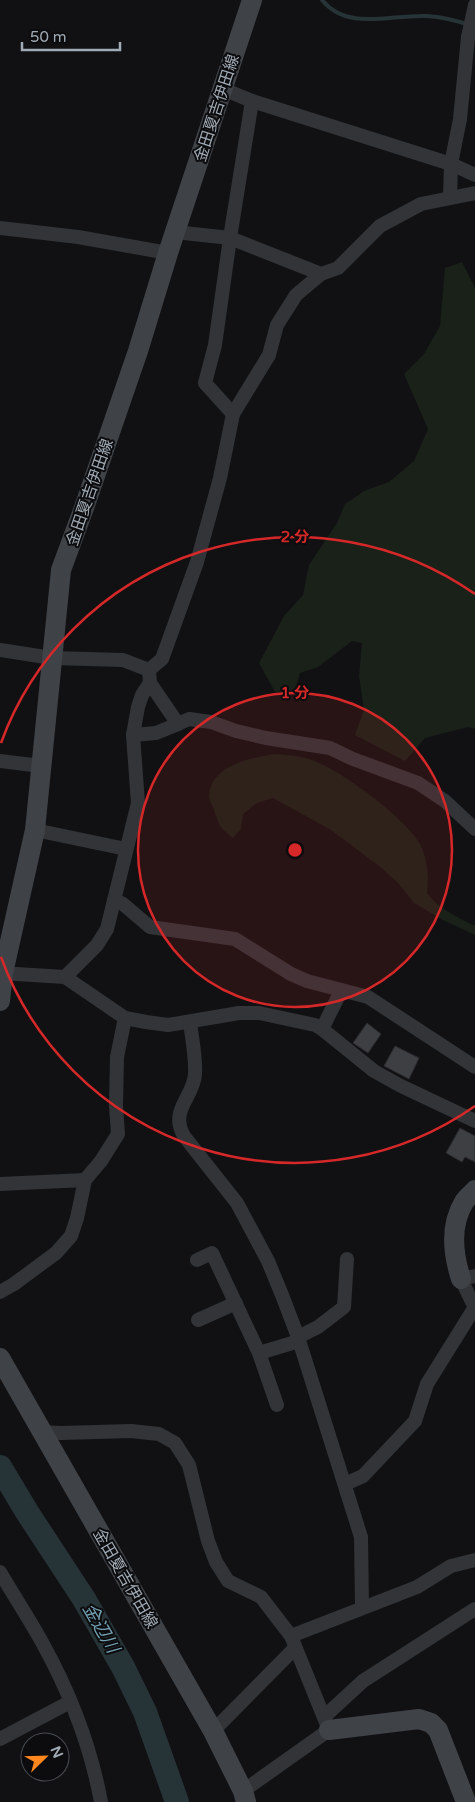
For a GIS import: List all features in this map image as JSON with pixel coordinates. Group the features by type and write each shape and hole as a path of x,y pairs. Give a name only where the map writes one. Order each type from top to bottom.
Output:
{"main road":[{"name":"金田夏吉伊田線","path":"0,1001 1,973 35,830 61,570 138,351 168,252 252,0"},
{"path":"471,1277 454,1251 456,1224 464,1202 475,1190"},
{"name":"金田夏吉伊田線","path":"0,1358 214,1731 244,1796"},
{"path":"327,1723 419,1719 431,1723 438,1730 466,1802"}],"street":[{"path":"450,198 451,164 460,119 468,36 475,5"},
{"path":"222,90 451,164 475,175"},
{"path":"233,414 205,383 214,345 252,101"},
{"path":"65,977 96,945 106,929 138,803 133,735 140,701 150,676 162,659 197,562 220,478 233,414 269,355 277,325 296,295 321,274 338,268 380,226 421,204 475,193"},
{"path":"0,228 78,237 168,252"},
{"path":"175,232 230,238 321,274"},
{"path":"0,650 52,658 123,660 150,676 178,724"},
{"path":"133,735 156,733 189,719 211,722 236,731 266,738 330,748 353,760 418,783 445,800 475,829"},
{"path":"0,761 41,766"},
{"path":"35,830 126,849"},
{"path":"114,900 124,904 150,927 235,939 291,974 307,981 368,997 475,1068"},
{"path":"1,973 65,977 125,1018 168,1025 232,1014 259,1013 315,1025 374,1071 475,1121"},
{"path":"322,1029 341,991"},
{"path":"0,1292 49,1259 70,1236 77,1218 85,1180 101,1161 118,1134 116,1106 117,1057 125,1018"},
{"path":"190,1022 195,1075 178,1120 179,1128 241,1210 268,1260 299,1339 361,1537 362,1607"},
{"path":"0,1184 85,1180"},
{"path":"196,1260 212,1253 259,1353 277,1405"},
{"path":"259,1353 299,1339 344,1307 347,1259"},
{"path":"345,1484 363,1476 415,1421 427,1384 475,1308 471,1277"},
{"path":"198,1320 236,1303"},
{"path":"42,1432 131,1431 159,1434 175,1443 189,1465 208,1541 216,1562 228,1581 261,1597 293,1642 327,1723"},
{"path":"214,1731 293,1642 362,1607 380,1602 417,1586 451,1566 475,1560"},
{"path":"0,1572 43,1644 70,1702 85,1742 101,1802"},
{"path":"244,1796 327,1723 363,1681 475,1609"},
{"path":"0,1739 70,1702"}],"shaded area":[{"path":"462,262 475,288 475,729 468,727 425,738 405,761 355,735 364,710 359,676 362,643 352,641 318,667 300,673 295,690 275,692 259,663 284,616 303,595 309,565 337,523 345,504 364,491 389,482 414,461 428,429 404,374 424,354 440,326 445,268"},
{"path":"275,754 305,758 321,764 370,795 401,821 412,833 423,850 427,868 427,893 443,908 475,926 475,935 443,920 414,903 398,883 379,866 331,830 273,798 257,803 243,814 241,829 233,838 222,829 209,798 211,785 224,770 233,765"}],"building":[{"path":"367,1023 381,1034 368,1053 353,1043"},
{"path":"395,1046 419,1058 409,1079 384,1066"},
{"path":"460,1128 475,1136 475,1162 465,1157 462,1162 446,1153"}],"waterway":[{"path":"322,0 332,10 344,16 357,19 427,16 469,25"},
{"name":"金辺川","path":"0,1467 84,1599 123,1667 145,1712 177,1802"}]}
